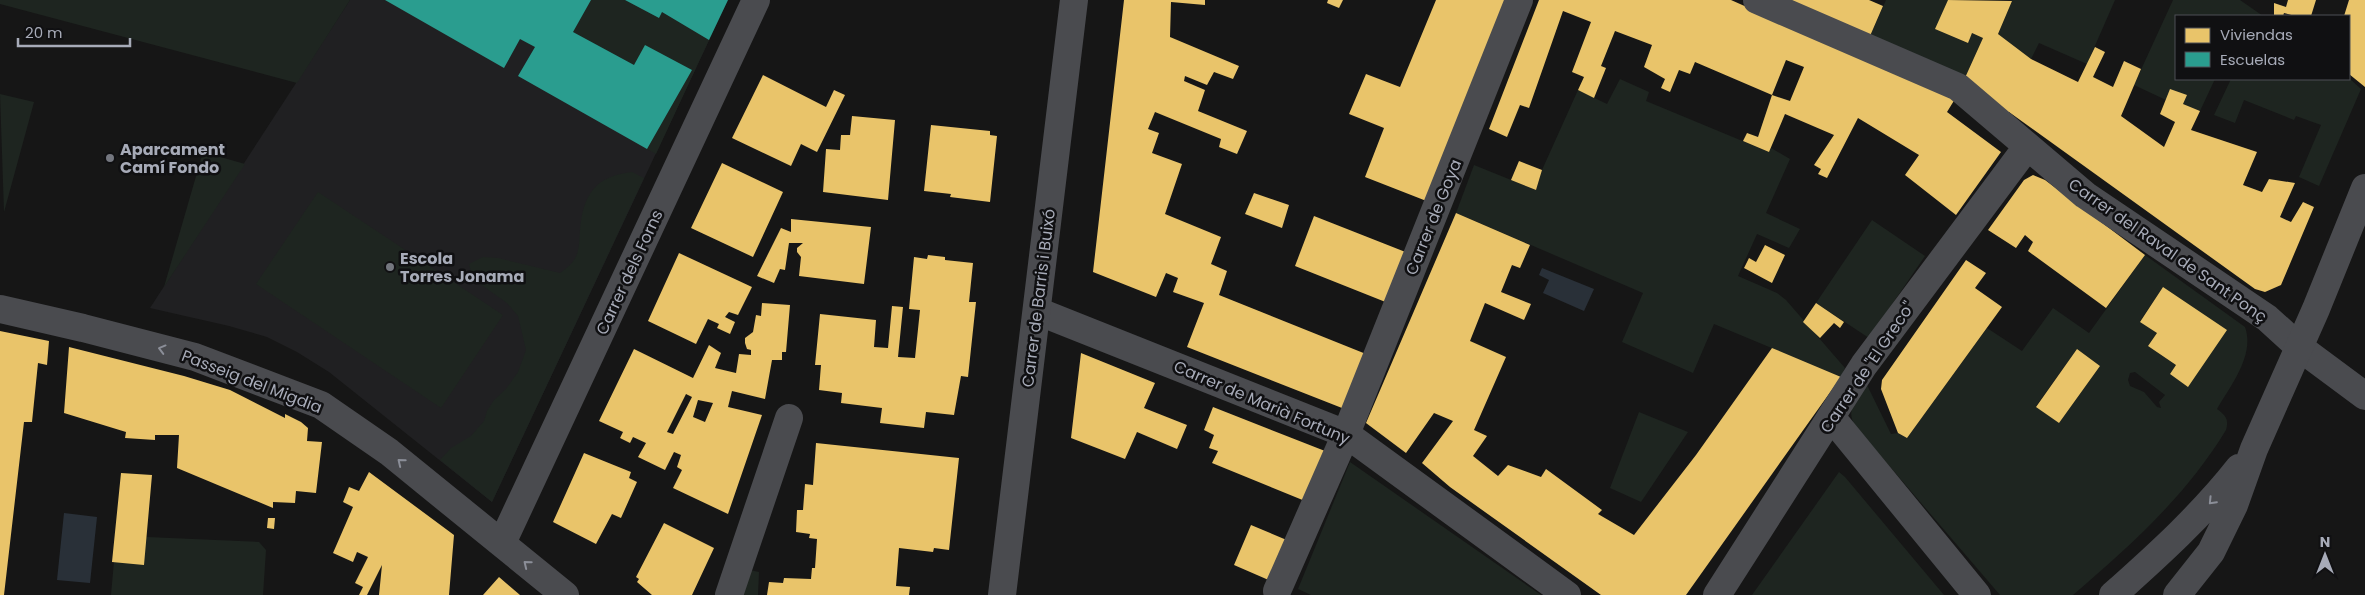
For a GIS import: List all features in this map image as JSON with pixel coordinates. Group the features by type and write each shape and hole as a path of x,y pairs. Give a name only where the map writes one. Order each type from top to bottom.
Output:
{"street":[{"name":"Carrer dels Forns","path":"502,543 756,0"},
{"name":"Carrer de Barris i Buixó","path":"1002,595 1074,0"},
{"name":"Carrer de Goya","path":"1277,591 1346,434 1519,0"},
{"name":"Carrer del Raval de Sant Ponç","path":"1757,0 1958,87 2085,195 2267,318 2299,347 2365,396"},
{"name":"Carrer de \"El Greco\"","path":"1717,595 1832,418 1864,365 2027,147"},
{"path":"2177,595 2211,552 2234,505 2254,449 2365,188"},
{"name":"Passeig del Migdia","path":"0,309 195,357 321,405 389,452 565,595"},
{"name":"Carrer de Marià Fortuny","path":"1037,311 1346,434 1567,595"},
{"path":"729,595 789,418"},
{"path":"1832,418 1978,595"},
{"path":"2113,595 2173,542 2212,501 2254,449"}],"shaded area":[{"path":"0,0 350,0 297,83 0,4"},
{"name":"Escola Torres Jonama","path":"350,0 728,0 492,502 329,372 297,352 267,337 229,326 150,308"},
{"path":"591,0 625,0 659,18 662,12 709,40 656,154 647,149 634,65 573,32"},
{"path":"1886,0 1948,0 1936,29 1967,43 1972,33 1983,38 1964,80 1870,36"},
{"path":"2010,0 2115,0 2087,64 2039,43 2031,59 1998,34 2012,1"},
{"path":"2173,0 2240,0 2262,15 2175,15 2175,80 2215,80 2200,111 2183,104 2187,95 2166,100 2134,85"},
{"path":"1620,79 1649,92 1646,101 1769,152 1771,148 1790,159 1766,213 1800,229 1789,248 1757,234 1738,276 1777,293 1786,300 1845,368 1841,377 1714,324 1693,373 1622,342 1643,293 1456,213 1474,165 1536,190 1542,170 1578,90 1607,104"},
{"path":"2350,79 2361,89 2319,186 2299,177 2321,125 2296,116 2294,120 2244,100 2235,123 2214,115 2231,80"},
{"path":"0,94 34,102 4,212"},
{"path":"203,152 245,164 164,287"},
{"path":"632,172 644,178 492,502 440,460 451,448 471,436 484,421 487,411 494,400 506,389 518,372 526,350 518,316 507,303 473,279 469,264 483,257 498,258 560,273 576,257 584,206 588,197 594,189 609,178"},
{"path":"318,192 503,315 441,408 256,284"},
{"path":"1872,220 1925,256 1869,338 1816,303"},
{"path":"2145,255 2245,327 2247,348 2244,359 2235,380 2217,409 2226,418 2226,430 2193,477 2175,498 2136,538 2073,595 2000,595 1856,427 1851,415 1853,405 1867,385 1891,434 1898,433 1907,438 1987,328 2022,351 2053,308 2089,333","holes":["2163,287 2188,386 2170,374 2176,365 2148,346 2157,333 2140,321","2077,349 2100,366 2059,423 2036,406","2135,372 2165,395 2159,402 2161,408 2157,407 2144,392 2130,386 2128,380 2130,373"]},
{"path":"1542,268 1594,289 1584,311 1543,293 1549,280 1539,275"},
{"path":"1639,412 1688,432 1641,502 1610,488"},
{"path":"1350,462 1541,595 1311,595 1298,589"},
{"path":"1839,472 1845,477 1944,595 1752,595"},
{"path":"64,513 97,517 90,583 57,580"},
{"path":"147,537 259,542 266,550 263,595 111,595 114,562"},
{"path":"750,570 759,572 758,595 742,595"}],"building: Viviendas":[{"path":"1124,0 1205,0 1205,5 1171,2 1170,37 1239,66 1233,79 1214,72 1207,85 1185,76 1184,81 1205,90 1198,111 1247,131 1237,154 1219,147 1221,139 1155,112 1148,129 1159,133 1152,153 1182,164 1165,214 1221,237 1211,264 1227,271 1219,295 1366,354 1342,408 1187,347 1204,303 1173,292 1178,278 1166,273 1156,297 1093,272"},
{"path":"1328,0 1343,0 1339,8 1327,3"},
{"path":"1436,0 1510,0 1429,202 1365,177 1384,128 1349,114 1366,74 1400,87"},
{"path":"1539,0 1731,0 1955,99 1947,112 2001,152 1956,215 1905,175 1919,155 1858,118 1827,178 1818,174 1821,169 1814,165 1834,135 1785,114 1769,152 1743,141 1747,133 1758,137 1772,95 1695,62 1690,74 1679,70 1670,92 1661,88 1665,79 1644,67 1652,45 1615,31 1601,66 1606,68 1594,98 1578,90 1584,77 1572,72 1591,22 1563,11 1529,108 1520,105 1507,137 1489,129","holes":["1786,60 1804,67 1790,101 1772,95"]},
{"path":"1787,0 1869,0 1883,6 1870,36"},
{"path":"1948,0 2012,1 1998,34 2031,59 2078,82 2095,47 2105,52 2093,77 2113,87 2124,61 2141,69 2121,116 2164,147 2175,122 2160,114 2170,89 2187,95 2183,104 2200,111 2191,130 2257,152 2243,185 2262,192 2269,179 2295,183 2280,217 2291,222 2303,202 2314,207 2281,285 2265,292 2255,289 2009,112 2008,115 1964,80 1983,38 1972,33 1968,43 1935,29"},
{"path":"2288,0 2316,0 2311,15 2284,13 2283,15 2274,15 2274,3 2286,7"},
{"path":"2349,0 2365,0 2365,87 2350,75 2350,15 2344,15"},
{"path":"763,75 826,107 834,90 845,95 817,152 801,144 791,166 732,138"},
{"path":"852,116 895,120 888,200 823,192 826,149 840,150 841,135 850,135"},
{"path":"931,125 990,131 990,135 997,136 990,202 950,197 951,194 924,191"},
{"path":"1519,161 1542,170 1536,190 1511,180"},
{"path":"722,163 783,192 753,257 691,228"},
{"path":"2033,175 2045,180 2145,255 2106,308 2028,251 2033,242 2025,235 2016,248 1988,230 2024,180"},
{"path":"1254,193 1289,205 1282,228 1245,214"},
{"path":"1456,213 1530,245 1520,268 1512,265 1501,292 1531,304 1524,320 1485,303 1470,341 1506,357 1474,430 1487,436 1473,456 1498,476 1508,465 1541,477 1546,469 1602,510 1598,514 1634,535 1696,455 1772,348 1841,377 1686,595 1601,595 1450,487 1422,463 1453,421 1434,413 1406,453 1366,423"},
{"path":"1314,216 1408,253 1388,303 1295,266"},
{"path":"791,219 871,227 864,284 799,276 801,257 797,252 797,248 803,243 789,243 785,270 780,269 774,283 757,276 781,228 791,232"},
{"path":"1765,245 1785,255 1772,283 1744,268 1749,258 1756,262"},
{"path":"679,253 752,287 738,315 729,312 725,317 735,322 730,334 717,328 719,324 708,319 696,344 648,321"},
{"path":"928,255 945,257 945,260 973,263 969,302 976,302 968,377 961,376 954,415 926,412 924,428 880,423 882,408 841,403 842,393 819,390 821,365 815,365 820,314 876,320 874,347 888,348 892,306 903,307 898,357 915,358 920,310 909,309 914,257 927,259"},
{"path":"1966,260 1986,273 1975,288 2002,307 1907,438 1898,433 1881,389 1882,380"},
{"path":"2163,287 2227,330 2188,387 2170,374 2176,365 2148,346 2157,333 2140,322"},
{"path":"762,303 790,305 786,352 782,352 782,360 772,360 765,399 732,391 728,407 762,415 728,514 673,488 682,470 677,467 681,455 674,452 665,470 638,457 646,443 633,437 630,443 620,438 623,432 599,421 634,349 693,378 709,345 721,353 715,368 736,373 739,354 751,355 751,350 747,349 745,338 753,332 756,315 761,316","holes":["686,394 692,397 673,434 667,432","698,400 713,403 705,422 693,417"]},
{"path":"1816,303 1844,322 1840,328 1834,323 1820,338 1803,322"},
{"path":"0,331 49,341 47,365 38,363 32,422 24,422 4,595 0,595"},
{"path":"69,347 184,376 230,390 285,418 285,414 301,422 308,428 307,441 322,442 316,493 296,491 295,503 273,502 273,508 177,468 179,435 155,435 155,440 125,438 126,432 64,413"},
{"path":"2077,349 2100,366 2059,423 2036,407"},
{"path":"1081,353 1155,383 1144,408 1187,425 1177,449 1137,432 1125,459 1071,438"},
{"path":"1213,407 1325,451 1305,501 1212,463 1218,451 1209,448 1214,435 1204,430"},
{"path":"816,443 959,458 949,550 934,548 933,552 899,548 896,586 910,587 909,595 767,595 769,582 783,583 784,578 811,579 812,568 815,568 817,539 809,538 810,534 796,532 797,510 803,510 805,484 813,485"},
{"path":"584,453 631,472 629,478 637,482 621,518 612,514 596,544 553,522"},
{"path":"369,472 454,535 449,595 379,595 382,565 367,595 359,595 363,587 355,583 368,557 357,552 353,562 333,553 353,507 343,502 349,487 359,491"},
{"path":"121,473 152,475 144,565 112,562"},
{"path":"268,518 275,518 274,529 267,528"},
{"path":"664,523 714,548 692,595 652,595 637,582 639,579 636,577"},
{"path":"1251,525 1289,541 1273,582 1234,565"},
{"path":"499,577 520,595 483,595"}],"building: Escuelas":[{"path":"385,0 591,0 573,32 634,65 645,45 692,70 647,149 518,76 535,47 520,39 504,68"},
{"path":"625,0 728,0 709,40 662,12 659,18"}],"place":[{"name":"Aparcament Camí Fondo","path":"110,158"},
{"name":"Escola Torres Jonama","path":"390,267"}]}
